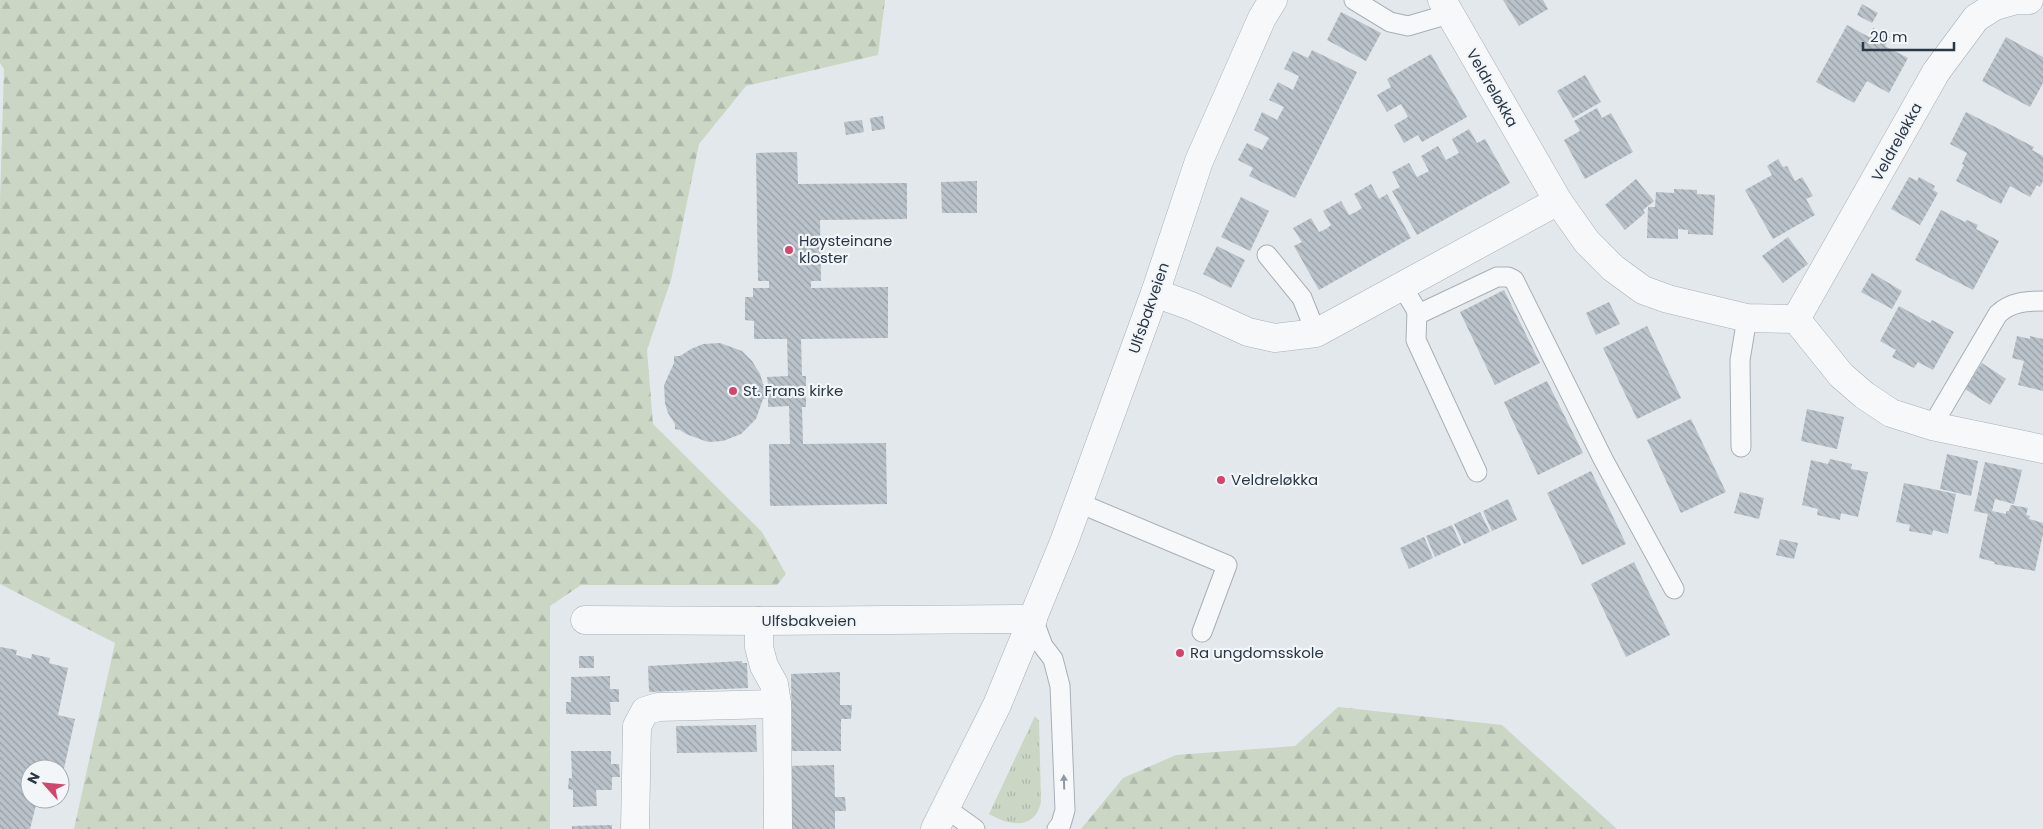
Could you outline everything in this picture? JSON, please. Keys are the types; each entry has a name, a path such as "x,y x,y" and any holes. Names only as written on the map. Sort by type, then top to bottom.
{"street":[{"name":"Ulfsbakveien","path":"941,819 997,706 1033,619 1078,503 1154,293 1199,161 1262,18 1273,0"},
{"name":"Veldreløkka","path":"1446,7 1558,201 1587,242 1613,268 1643,290 1668,299 1746,318 1796,319 1936,72 1977,9 2016,0 2029,0"},
{"path":"1154,293 1191,306 1248,332 1276,338 1316,334 1558,201"},
{"path":"1796,319 1841,375 1864,395 1891,413 1932,426 2043,450"},
{"name":"Ulfsbakveien","path":"585,620 1033,619"},
{"path":"759,621 759,647 764,666 774,684 777,704 778,829"},
{"path":"635,829 637,726 645,711 658,707 777,704"}],"lane":[{"path":"1354,0 1390,22 1408,26 1446,7"},
{"path":"1267,255 1302,298 1316,334"},
{"path":"1417,311 1431,310 1497,277 1508,277 1514,280 1602,459 1674,589"},
{"path":"1402,286 1417,311 1416,340 1477,472"},
{"path":"1932,426 1998,314 2012,305 2028,301 2043,302"},
{"path":"1741,447 1740,360 1746,318"},
{"path":"1078,503 1227,565 1202,632"},
{"path":"1033,619 1043,646 1053,659 1060,686 1065,810 1061,824 1057,829"},
{"path":"941,819 975,829"}],"green space":[{"path":"0,0 885,0 878,55 746,86 699,144 671,280 647,350 653,424 762,532 786,574 777,585 581,585 550,606 550,829 74,829 115,643 0,584 0,201 4,69 0,63"},
{"path":"1338,707 1502,725 1617,829 1081,829 1123,778 1176,755 1295,746"},
{"path":"1035,716 1039,721 1041,802 1034,817 1028,821 1014,823 989,814"}],"building":[{"path":"1503,0 1543,0 1548,9 1519,26"},
{"path":"1862,4 1878,13 1872,23 1857,15"},
{"path":"1341,12 1381,33 1366,61 1327,40"},
{"path":"1847,25 1869,37 1873,28 1890,37 1885,46 1908,58 1889,93 1867,81 1854,103 1816,82"},
{"path":"2006,37 2043,57 2043,83 2030,107 1982,81"},
{"path":"1312,50 1357,72 1295,198 1249,176 1253,168 1238,160 1247,143 1262,150 1269,138 1254,130 1262,112 1277,120 1284,107 1269,100 1278,82 1293,90 1299,76 1284,69 1293,51 1308,58"},
{"path":"1431,54 1467,117 1422,142 1418,135 1404,143 1394,125 1408,117 1405,111 1401,104 1387,112 1377,95 1391,87 1387,79"},
{"path":"1585,75 1601,102 1573,118 1557,91"},
{"path":"1597,108 1602,118 1611,113 1633,152 1585,179 1564,140 1580,131 1574,121"},
{"path":"1966,112 2034,147 2032,150 2043,156 2043,181 2040,187 2037,185 2030,197 2010,186 2001,204 1956,181 1964,165 1962,164 1967,153 1950,144"},
{"path":"883,116 885,129 872,131 870,118"},
{"path":"862,120 864,132 846,135 844,122"},
{"path":"1469,129 1477,143 1485,139 1510,183 1417,235 1392,191 1400,187 1392,172 1409,163 1417,177 1429,171 1421,156 1438,146 1446,160 1459,153 1452,139"},
{"path":"797,152 798,184 907,183 907,219 820,220 821,281 811,281 811,288 888,287 888,338 801,339 802,376 806,376 806,386 802,386 803,397 806,396 806,407 802,407 803,444 886,443 887,504 770,506 769,444 790,444 789,406 768,407 768,398 763,399 756,419 741,434 723,441 708,442 675,429 675,424 668,413 665,403 664,385 674,363 674,356 680,356 703,344 720,343 742,351 752,361 760,374 763,384 768,384 767,377 788,376 787,339 754,339 754,321 745,320 745,297 753,297 753,288 769,288 769,281 758,281 756,153"},
{"path":"1778,159 1783,167 1787,166 1795,181 1802,177 1813,196 1806,199 1815,215 1773,239 1745,190 1772,175 1767,166"},
{"path":"1909,177 1917,181 1919,177 1935,186 1933,190 1938,193 1920,225 1891,209"},
{"path":"1636,179 1654,201 1643,210 1645,213 1625,230 1605,205"},
{"path":"977,181 977,213 942,213 941,182"},
{"path":"1371,184 1379,199 1387,194 1411,238 1319,290 1294,246 1302,242 1293,228 1311,218 1319,232 1326,229 1331,225 1323,211 1341,201 1349,215 1356,212 1362,208 1354,194"},
{"path":"1674,189 1697,190 1697,194 1715,195 1713,235 1688,234 1688,230 1678,229 1678,239 1647,238 1648,207 1655,207 1656,192 1674,193"},
{"path":"1241,197 1269,211 1250,251 1221,237"},
{"path":"1941,210 1965,222 1967,220 1978,225 1976,229 1999,241 1973,290 1915,260"},
{"path":"1788,237 1808,264 1783,283 1762,256"},
{"path":"1217,246 1245,260 1231,288 1203,274"},
{"path":"1872,273 1902,291 1892,309 1861,292"},
{"path":"1504,290 1540,363 1495,385 1460,312"},
{"path":"1609,302 1620,324 1596,335 1586,313"},
{"path":"1899,306 1930,323 1932,320 1954,332 1933,370 1918,362 1914,368 1892,357 1896,350 1880,341"},
{"path":"1647,326 1681,398 1637,419 1603,348"},
{"path":"2017,336 2043,339 2043,391 2018,385 2024,361 2012,358"},
{"path":"1982,363 2006,379 1990,405 1965,389"},
{"path":"1547,381 1583,453 1538,475 1504,402"},
{"path":"1807,409 1844,417 1837,449 1801,441"},
{"path":"1691,419 1726,492 1681,513 1647,440"},
{"path":"1947,454 1978,461 1971,496 1940,489"},
{"path":"1830,459 1852,464 1851,469 1868,472 1858,517 1841,513 1840,520 1817,515 1818,509 1802,505 1811,460 1828,464"},
{"path":"1985,462 2022,470 2014,504 1995,499 1992,511 2006,514 2011,505 2028,508 2026,515 2030,516 2029,519 2043,523 2043,534 2035,571 1994,564 1995,562 1979,558 1988,514 1974,511"},
{"path":"1591,471 1626,544 1582,565 1547,493"},
{"path":"1904,483 1956,494 1948,534 1933,530 1932,535 1909,531 1910,525 1896,522"},
{"path":"1740,492 1764,498 1759,519 1734,513"},
{"path":"1508,499 1517,520 1492,531 1483,511"},
{"path":"1480,512 1490,532 1464,544 1454,524"},
{"path":"1452,525 1461,545 1435,557 1426,536"},
{"path":"1424,537 1433,558 1409,569 1400,548"},
{"path":"1780,539 1798,543 1794,559 1776,555"},
{"path":"1634,562 1670,635 1626,657 1591,584"},
{"path":"0,647 17,650 16,655 31,659 32,654 50,658 49,663 68,668 58,715 75,719 66,759 20,759 20,809 35,809 30,829 0,829"},
{"path":"579,656 594,656 594,668 579,668"},
{"path":"742,661 742,663 747,663 748,688 649,692 648,666"},
{"path":"840,672 840,705 852,705 851,719 841,719 841,751 792,751 791,674"},
{"path":"610,676 610,689 619,689 619,702 610,702 611,715 566,714 566,702 571,702 571,677"},
{"path":"756,725 757,752 677,753 676,726"},
{"path":"571,751 611,751 611,764 619,764 620,777 612,777 612,790 596,790 597,806 573,807 573,790 568,789 569,778 572,778"},
{"path":"834,765 835,797 845,797 846,811 835,811 835,829 786,829 786,766"},
{"path":"612,825 612,829 572,829 572,826"}],"place":[{"name":"Høysteinane kloster","path":"789,250"},
{"name":"St. Frans kirke","path":"733,391"},
{"name":"Veldreløkka","path":"1221,480"},
{"name":"Ra ungdomsskole","path":"1180,653"}]}
